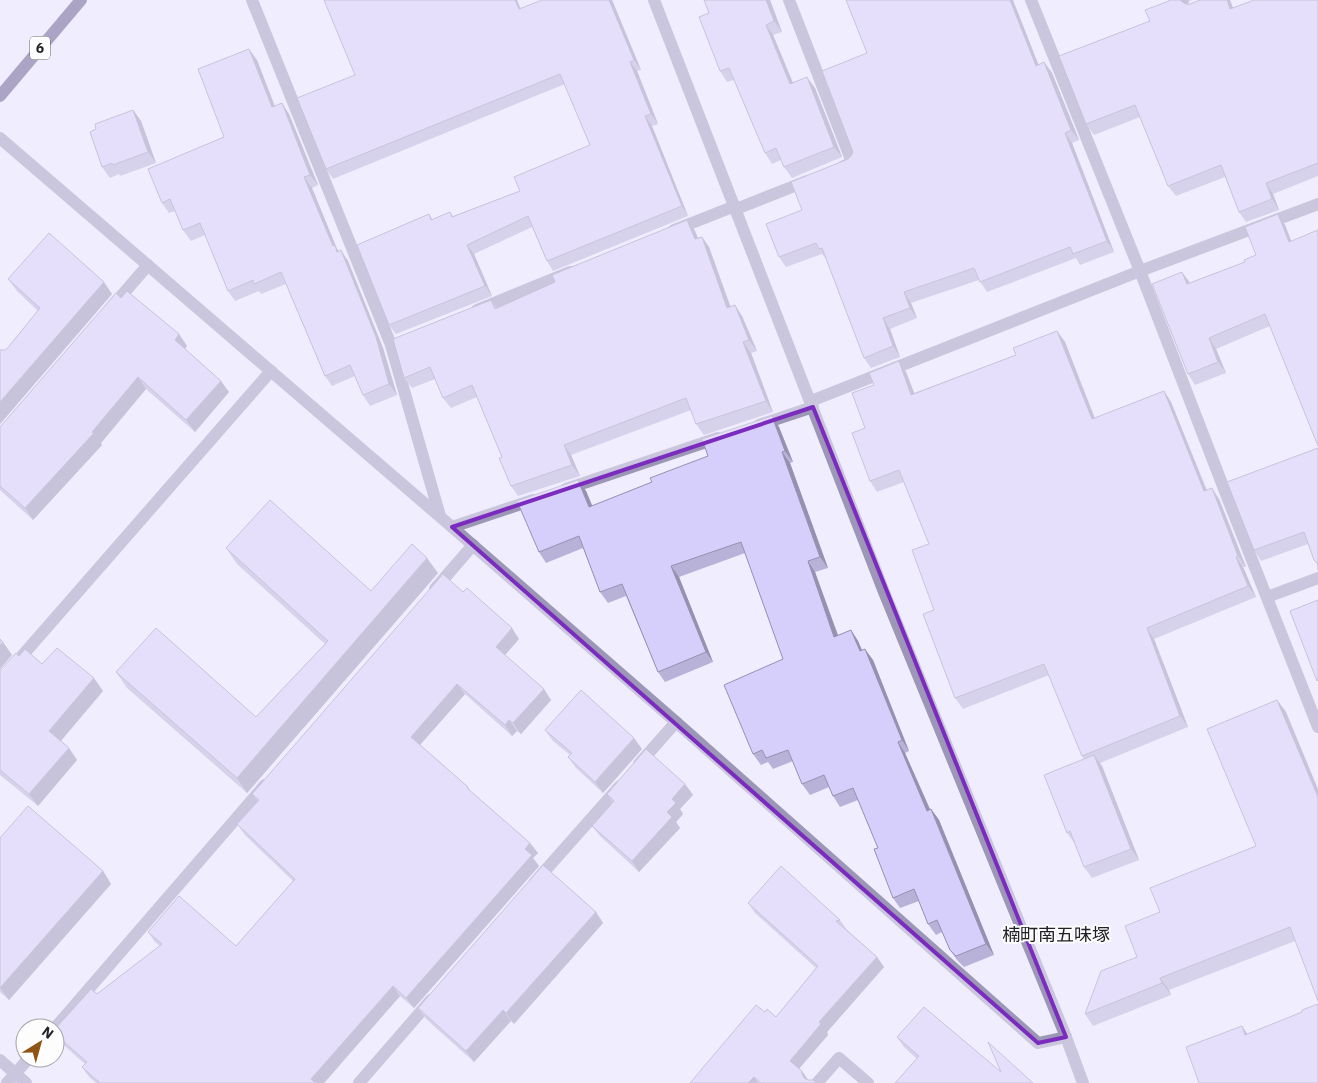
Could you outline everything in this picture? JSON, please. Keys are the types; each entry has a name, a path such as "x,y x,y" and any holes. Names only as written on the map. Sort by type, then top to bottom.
{"main road":[{"name":"6","path":"0,96 81,0"}],"street":[{"path":"252,0 395,344 440,517"},
{"path":"654,0 884,592 1084,1083"},
{"path":"789,0 852,162 834,170"},
{"path":"1031,0 1140,271 1318,726"},
{"path":"0,138 473,545 1038,1042 1066,1037"},
{"path":"662,235 816,177"},
{"path":"748,428 812,404 1140,271 1318,204"},
{"path":"103,317 148,265"},
{"path":"463,316 581,268"},
{"path":"0,681 271,371"},
{"path":"452,527 730,434"},
{"path":"427,599 473,545"},
{"path":"1267,597 1318,578"},
{"path":"527,892 676,722"},
{"path":"64,1018 270,780"},
{"path":"358,1083 436,995"},
{"path":"817,1083 839,1058 868,1083"},
{"path":"0,1060 11,1078 26,1083"},
{"path":"11,1078 20,1068"}],"highlighted area":[{"path":"813,407 1066,1037 1038,1043 452,527"}],"building":[{"path":"324,0 515,0 519,9 542,0 609,0 634,60 630,62 651,114 645,116 682,206 547,261 528,216 467,245 485,286 389,325 357,245 429,214 431,220 450,212 452,217 520,191 514,177 590,145 560,74 326,169 297,98 355,75"},
{"path":"704,0 766,0 774,21 766,25 790,84 807,77 834,147 784,167 776,148 765,153 729,68 720,71 699,17 709,13"},
{"path":"846,0 1010,0 1036,66 1044,62 1071,130 1065,133 1107,241 1073,254 1070,247 980,282 974,268 904,292 910,308 883,318 893,346 864,358 822,248 819,249 816,243 779,257 766,224 802,210 791,182 848,159 853,152 822,71 867,53"},
{"path":"1169,0 1181,0 1186,4 1190,4 1200,0 1227,0 1230,9 1254,0 1318,0 1318,163 1266,183 1272,199 1239,212 1221,165 1168,186 1135,105 1086,124 1059,56 1150,21 1145,10"},
{"path":"249,49 272,107 282,103 310,175 304,177 333,246 335,245 337,252 341,250 376,337 389,384 363,395 350,365 325,376 281,272 254,284 253,280 228,291 200,223 183,230 170,199 162,203 148,169 224,137 198,69"},
{"path":"133,110 148,152 113,165 112,163 102,167 90,132 96,129 95,124"},
{"path":"1278,214 1289,242 1318,230 1318,446 1265,314 1209,338 1218,362 1188,374 1152,284 1182,272 1187,284 1245,262 1244,260 1256,255 1245,227"},
{"path":"687,220 695,239 702,237 727,308 735,305 749,340 743,342 766,401 696,424 686,398 564,445 572,465 511,486 499,458 502,457 472,385 443,398 430,367 404,378 393,339 491,300 495,309 555,282 552,275"},
{"path":"49,233 104,282 0,402 0,350 6,350 40,308 8,279"},
{"path":"127,291 179,334 175,340 221,381 186,420 138,377 92,432 94,433 25,508 0,486 0,427 116,293 121,298"},
{"path":"1057,331 1092,419 1164,391 1204,491 1212,488 1248,586 1147,628 1180,716 1082,756 1044,664 955,698 923,614 934,610 912,550 929,544 899,470 870,481 852,433 865,428 852,393 874,385 869,373 899,361 911,395 1016,355 1013,348"},
{"path":"772,416 785,451 782,452 820,557 808,561 834,637 851,630 860,651 865,649 902,740 898,742 927,811 931,809 986,944 956,956 950,950 937,920 928,924 914,889 893,898 874,849 878,848 853,788 833,796 824,775 802,784 788,750 766,758 762,750 753,754 724,685 783,659 741,542 671,566 706,652 658,672 622,584 600,592 579,536 539,552 517,501 578,480 589,507 652,482 650,478 708,456 702,439"},
{"path":"1318,448 1318,564 1314,560 1304,532 1254,550 1227,482"},
{"path":"270,500 371,591 412,544 427,558 237,778 116,672 156,628 256,717 328,641 226,548"},
{"path":"443,574 463,592 467,588 512,628 496,647 544,689 513,723 509,720 505,725 457,684 411,737 530,843 525,849 532,855 406,998 393,986 311,1079 316,1083 100,1083 82,1067 87,1062 65,1043 65,1018 91,989 97,994 162,944 148,932 179,896 236,946 295,879 237,824 259,800 252,794"},
{"path":"1318,600 1318,680 1317,681 1290,611"},
{"path":"57,648 94,678 49,731 69,748 29,794 0,770 0,670 16,653 19,656 25,649 42,664"},
{"path":"581,690 634,738 595,782 568,757 572,753 545,730"},
{"path":"1277,700 1318,797 1318,1001 1290,927 1160,978 1162,983 1085,1014 1101,971 1137,957 1125,926 1160,912 1150,888 1256,846 1207,729"},
{"path":"646,749 685,784 672,799 676,803 667,812 672,817 632,861 592,826 614,801 607,794"},
{"path":"1094,755 1131,849 1084,867 1070,831 1067,833 1044,775"},
{"path":"28,806 103,871 0,988 0,838"},
{"path":"543,865 596,912 506,1013 503,1010 466,1051 418,1008"},
{"path":"781,866 840,920 836,921 877,957 819,1022 821,1024 790,1061 802,1071 804,1078 813,1080 816,1083 761,1083 754,1077 748,1083 690,1083 756,1005 765,1012 767,1009 776,1017 818,966 748,903"},
{"path":"1318,1004 1318,1083 1199,1083 1186,1047 1242,1026 1245,1035"},
{"path":"924,1007 1001,1072 988,1042 1033,1083 895,1083 919,1056 897,1037"}],"district":[{"name":"楠町南五味塚","path":"1056,935"}]}
